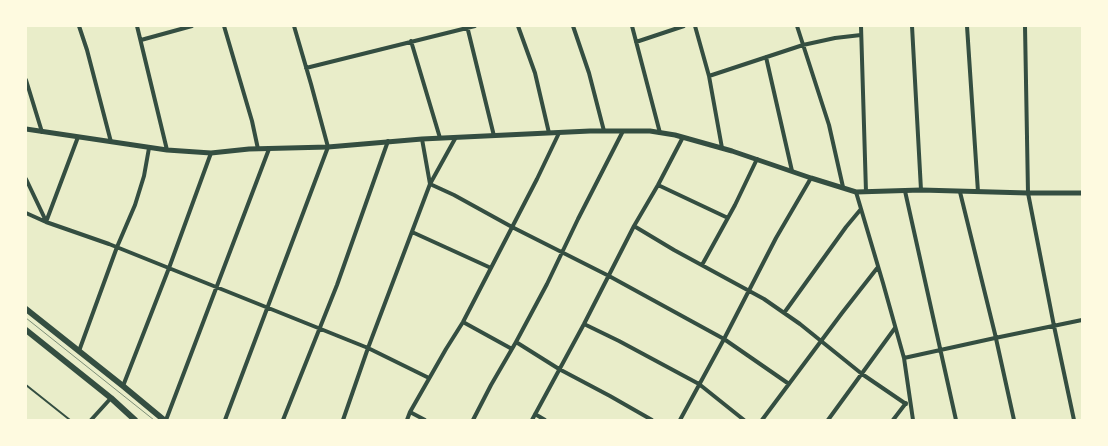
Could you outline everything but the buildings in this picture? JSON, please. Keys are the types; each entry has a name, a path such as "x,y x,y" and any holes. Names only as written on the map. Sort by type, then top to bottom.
{"main road":[{"path":"26,309 165,420"},
{"path":"26,330 111,398 135,420"}],"street":[{"path":"79,26 87,50 111,142"},
{"path":"137,26 167,150"},
{"path":"141,40 192,26"},
{"path":"224,26 252,121 258,149"},
{"path":"225,420 328,147 294,26"},
{"path":"306,68 474,26"},
{"path":"518,26 535,73 549,133"},
{"path":"573,26 589,73 604,131"},
{"path":"632,26 660,133"},
{"path":"636,42 684,26"},
{"path":"695,26 709,76 722,148"},
{"path":"797,26 829,125 843,187"},
{"path":"861,26 866,192"},
{"path":"912,26 921,190"},
{"path":"967,26 978,192"},
{"path":"1025,26 1028,193 1074,420"},
{"path":"468,27 494,136"},
{"path":"709,76 803,45 861,34"},
{"path":"412,41 440,138"},
{"path":"766,57 792,171"},
{"path":"26,80 42,132"},
{"path":"26,129 149,148 211,152 328,147 388,141 456,137 604,131 650,131 683,137 722,148 856,192 921,190 960,192 1082,193"},
{"path":"473,420 547,284 623,131"},
{"path":"407,420 429,378 463,322 559,133"},
{"path":"46,222 78,137"},
{"path":"342,420 430,184 456,137"},
{"path":"532,420 584,324 634,226 658,185 683,137"},
{"path":"422,139 430,184"},
{"path":"283,420 320,328 388,141"},
{"path":"79,351 117,247 137,198 144,176 149,148"},
{"path":"165,420 217,288 269,149"},
{"path":"123,386 169,268 211,152"},
{"path":"702,265 728,218 757,159"},
{"path":"680,420 776,238 811,178"},
{"path":"26,179 46,222"},
{"path":"430,184 454,195 512,228 609,276 724,339 789,384"},
{"path":"658,185 728,218"},
{"path":"904,191 956,420"},
{"path":"856,192 904,358 913,420"},
{"path":"960,192 996,338 1014,420"},
{"path":"784,313 861,208"},
{"path":"26,213 46,222 117,247 320,328 368,348 429,378"},
{"path":"634,226 674,250 764,299 800,324 862,374 906,404"},
{"path":"412,232 491,268"},
{"path":"762,420 878,267"},
{"path":"904,358 1082,320"},
{"path":"463,322 512,349"},
{"path":"584,324 699,384 744,420"},
{"path":"828,420 895,328"},
{"path":"516,342 559,369 652,420"},
{"path":"91,420 111,398"},
{"path":"893,420 910,398"},
{"path":"410,412 425,420"},
{"path":"535,414 545,420"}],"lane":[{"path":"26,385 70,420"}],"tram line":[{"path":"26,318 154,420"}]}
